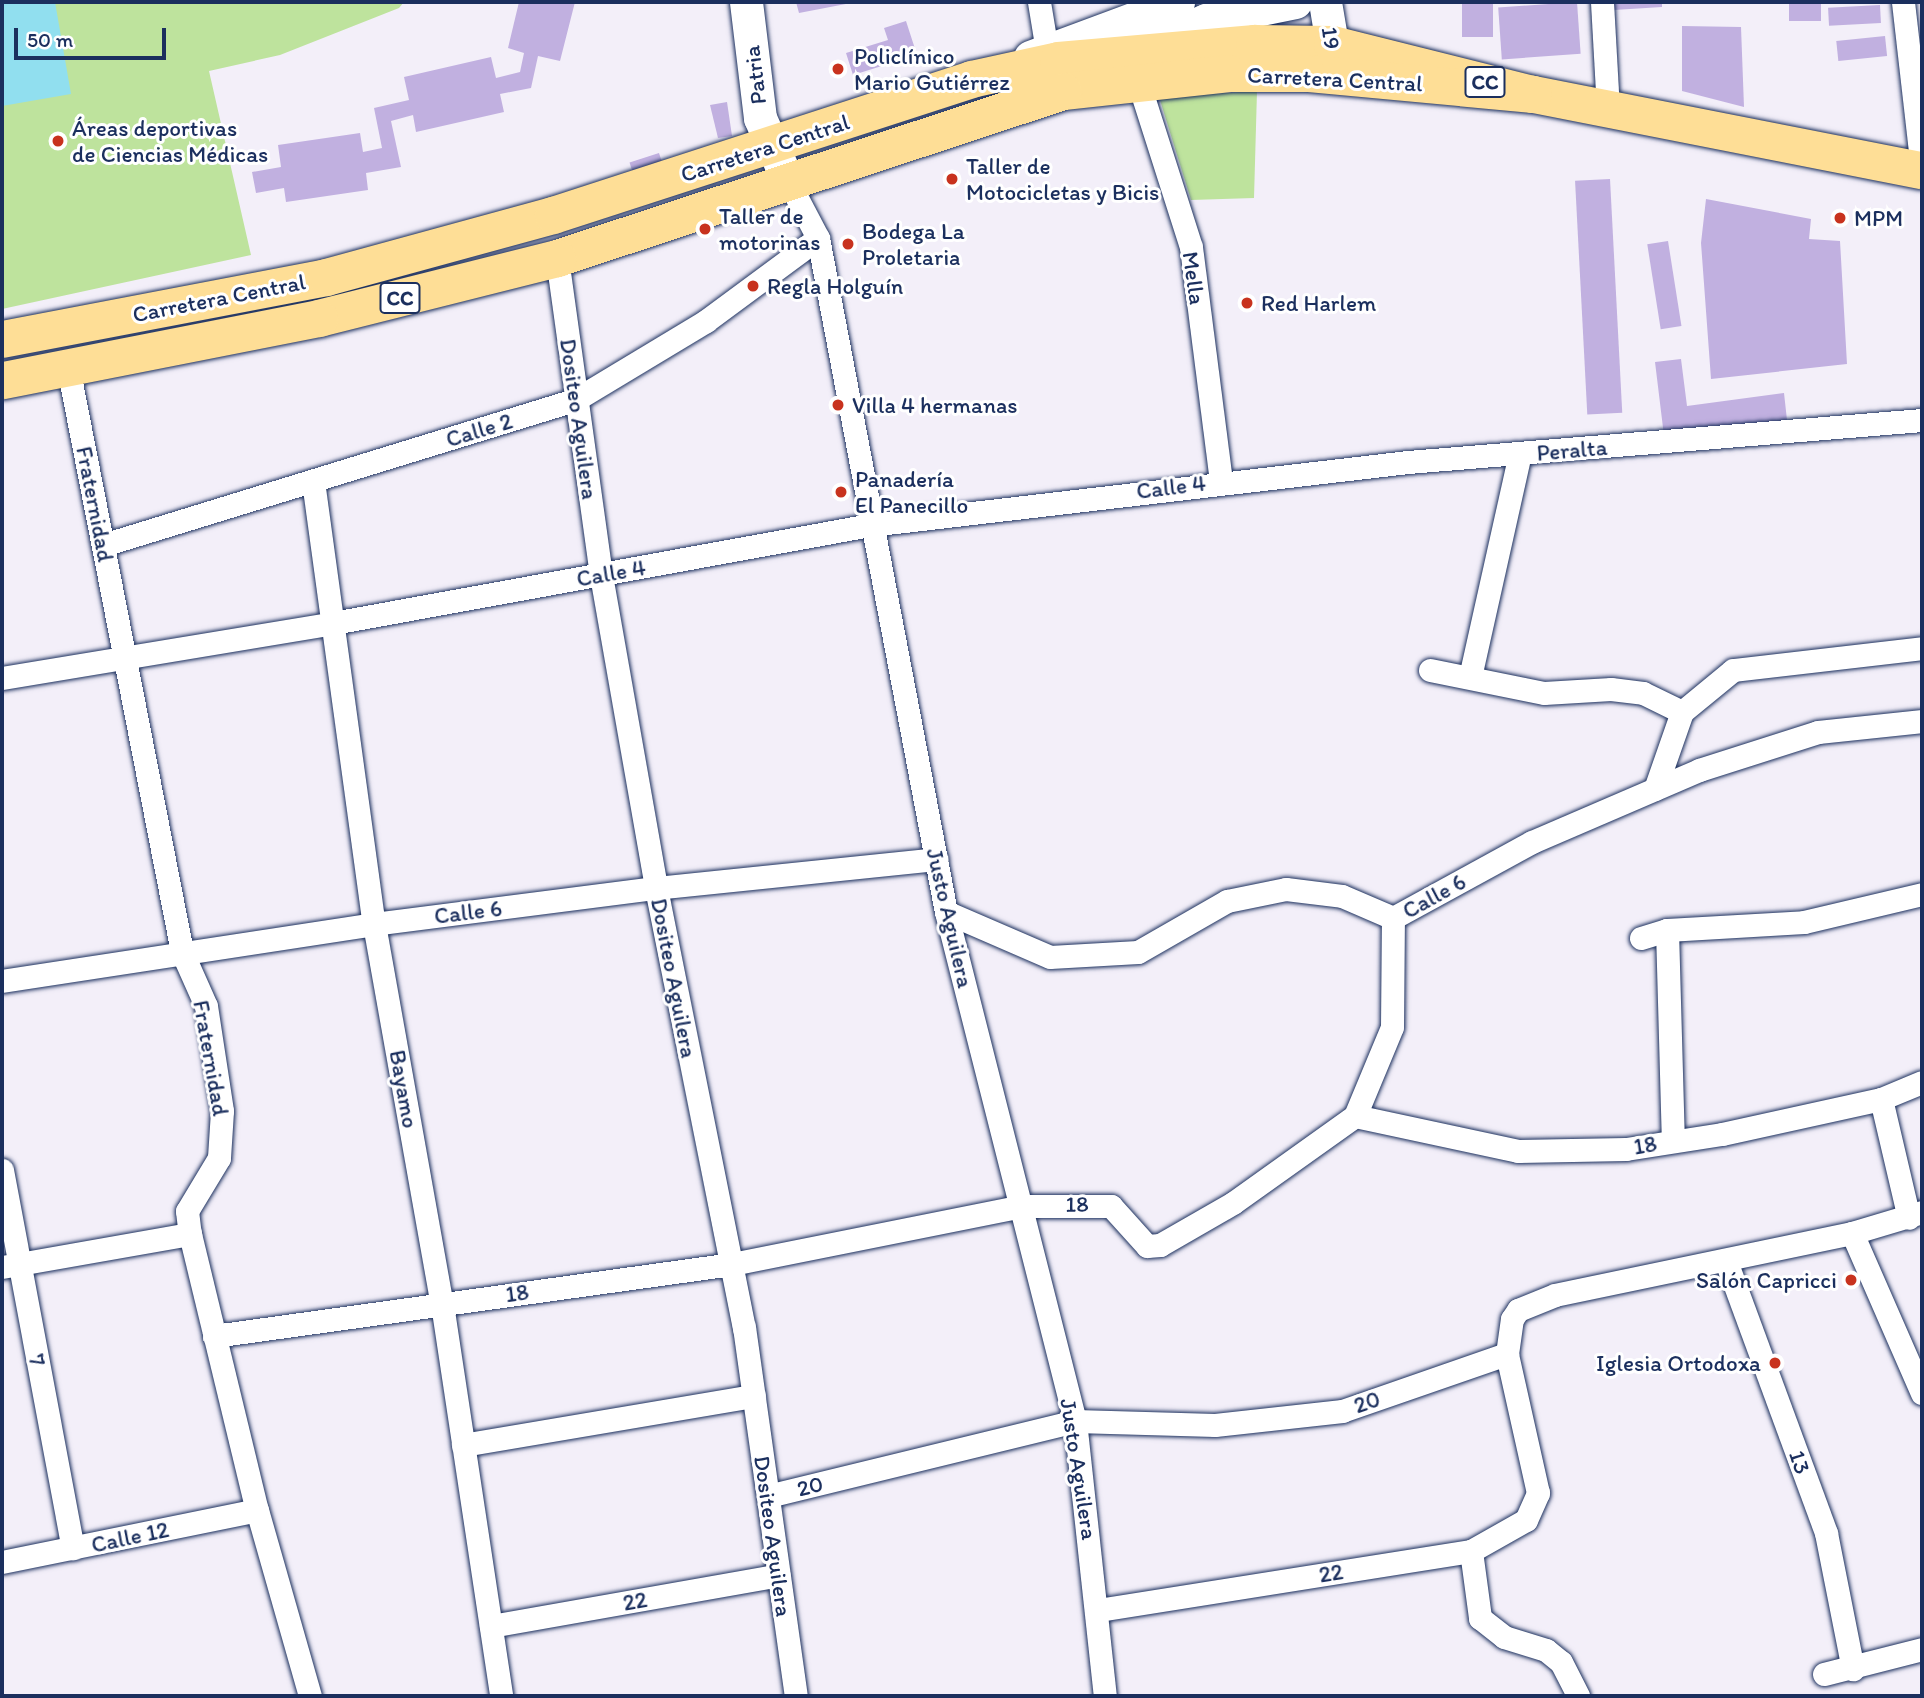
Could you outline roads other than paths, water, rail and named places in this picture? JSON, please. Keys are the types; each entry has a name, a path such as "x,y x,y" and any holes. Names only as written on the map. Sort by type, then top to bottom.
{"main road":[{"name":"Patria","path":"746,2 760,118 772,146"},
{"path":"971,79 1178,2"},
{"path":"1134,66 1206,20 1295,2"},
{"name":"19","path":"1325,2 1334,60"},
{"name":"Carretera Central","path":"2,339 327,277 554,215 971,79 1134,66 1229,74 1334,60 1608,108 1922,170"},
{"name":"Carretera Central","path":"2,380 319,318 557,258 1134,66"},
{"name":"Justo Aguilera","path":"772,146 788,179"}],"street":[{"path":"1040,2 1047,51"},
{"path":"1602,2 1608,108"},
{"path":"1903,2 1922,170"},
{"name":"Mella","path":"1134,66 1191,247 1221,481"},
{"name":"Justo Aguilera","path":"788,179 818,238 870,525 946,912 1074,1421 1098,1610 1105,1696"},
{"name":"Calle 2","path":"103,545 575,400 706,321 818,238"},
{"name":"Dositeo Aguilera","path":"557,258 601,575 656,888 732,1264 754,1396 796,1696"},
{"name":"Fraternidad","path":"68,367 122,657 183,952 206,1006 223,1135 219,1158 190,1200 190,1234 257,1510 310,1696"},
{"name":"Peralta","path":"1221,481 1922,420"},
{"path":"1469,677 1520,454"},
{"name":"Bayamo","path":"313,481 374,924 442,1304 500,1696"},
{"name":"Calle 4","path":"2,678 333,624 870,525 1221,481"},
{"path":"1655,789 1682,712 1733,670 1922,648"},
{"path":"1430,670 1469,677 1500,687 1544,693 1611,689 1643,693 1682,712"},
{"name":"Calle 6","path":"946,912 1050,957 1138,952 1227,901 1286,889 1342,896 1393,918 1532,842 1699,770 1818,732 1922,721"},
{"name":"Calle 6","path":"2,981 374,924 656,888 937,859"},
{"path":"1641,938 1668,930 1804,922 1922,894"},
{"path":"1355,1116 1392,1027 1393,918"},
{"path":"1668,930 1672,1140"},
{"name":"18","path":"214,1336 732,1264 1022,1206 1111,1206 1147,1246 1160,1245 1233,1203 1355,1116 1518,1151 1626,1149 1881,1098 1922,1082"},
{"path":"1507,1354 1512,1319 1518,1310 1555,1296 1852,1233 1915,1215 1881,1098"},
{"name":"7","path":"2,1170 10,1266 73,1548"},
{"path":"1852,1233 1922,1393"},
{"path":"10,1266 190,1234"},
{"name":"13","path":"1726,1261 1826,1533 1853,1669"},
{"name":"20","path":"768,1496 1074,1421 1215,1426 1342,1411 1507,1354"},
{"name":"22","path":"1098,1610 1471,1551 1526,1520 1538,1493 1507,1354"},
{"path":"463,1445 754,1396"},
{"name":"Calle 12","path":"2,1562 257,1510"},
{"path":"1471,1551 1480,1618 1504,1637 1546,1650 1561,1662 1578,1696"},
{"name":"22","path":"491,1626 779,1575"},
{"path":"1824,1674 1922,1650"}],"water":[{"path":"2,2 55,2 71,94 2,106"}],"place":[{"name":"Policlínico Mario Gutiérrez","path":"838,69"},
{"name":"Áreas deportivas de Ciencias Médicas","path":"58,141"},
{"name":"Taller de Motocicletas y Bicis","path":"952,179"},
{"name":"MPM","path":"1840,218"},
{"name":"Taller de motorinas","path":"705,229"},
{"name":"Bodega La Proletaria","path":"848,244"},
{"name":"Regla Holguín","path":"753,286"},
{"name":"Red Harlem","path":"1247,303"},
{"name":"Villa 4 hermanas","path":"838,405"},
{"name":"Panadería El Panecillo","path":"841,492"},
{"name":"Salón Capricci","path":"1851,1280"},
{"name":"Iglesia Ortodoxa","path":"1775,1363"}]}
